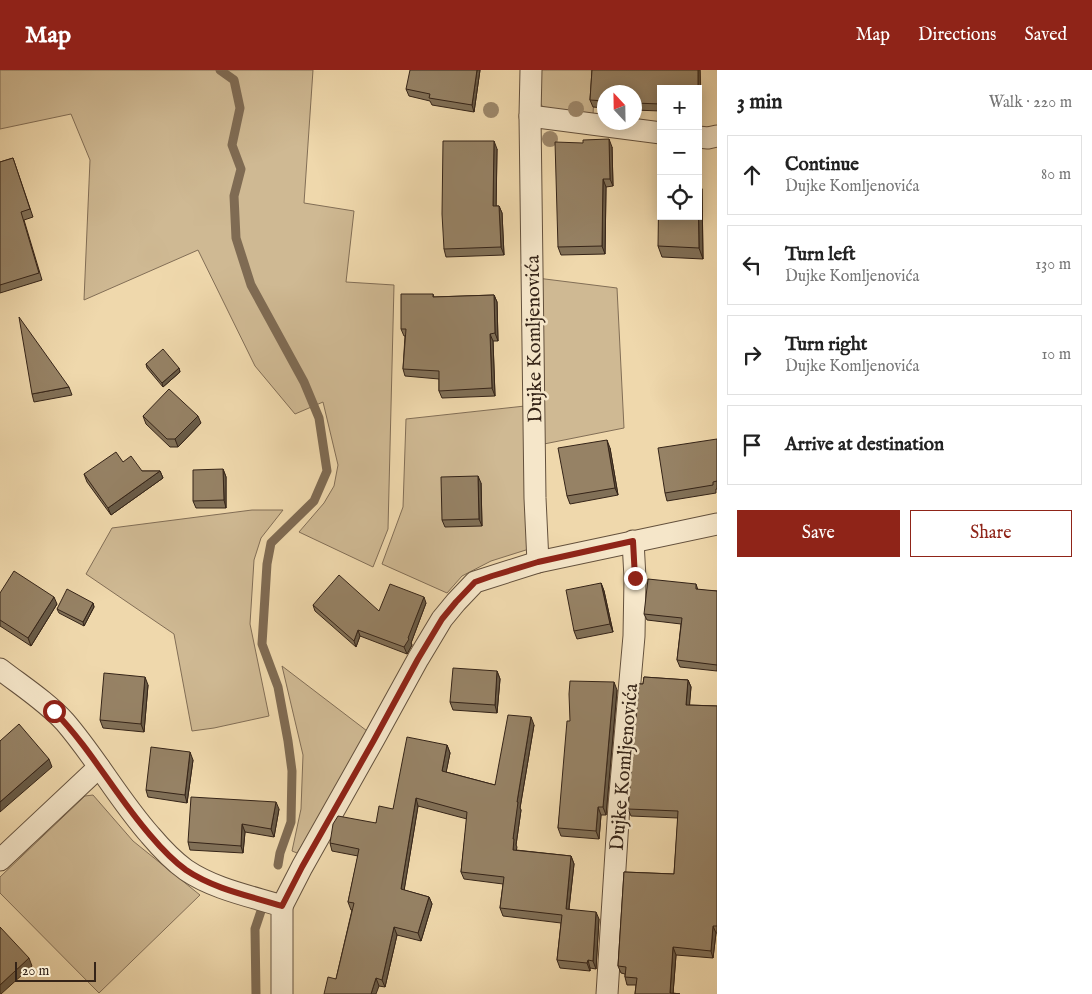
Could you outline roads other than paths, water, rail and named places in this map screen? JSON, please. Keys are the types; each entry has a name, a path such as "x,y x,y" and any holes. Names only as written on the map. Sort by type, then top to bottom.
{"street":[{"name":"Dujke Komljenovića","path":"531,70 535,498 538,562"},
{"path":"530,116 657,132"},
{"path":"702,137 717,136"},
{"path":"282,994 282,906 418,659 442,619 456,602 475,582 538,562 717,524"},
{"name":"Dujke Komljenovića","path":"607,994 619,805 634,636 635,578 633,541"},
{"path":"0,669 54,711 65,723 134,816 170,857 187,870 212,884 282,906"},
{"path":"0,860 99,767"}],"waterway":[{"path":"220,70 234,80 240,108 232,145 241,169 234,196 236,238 251,285 304,382 319,418 327,471 314,501 271,543 267,564 262,644 278,687 292,771 291,822 280,853 278,865"},
{"path":"256,994 255,929 261,911"}]}
